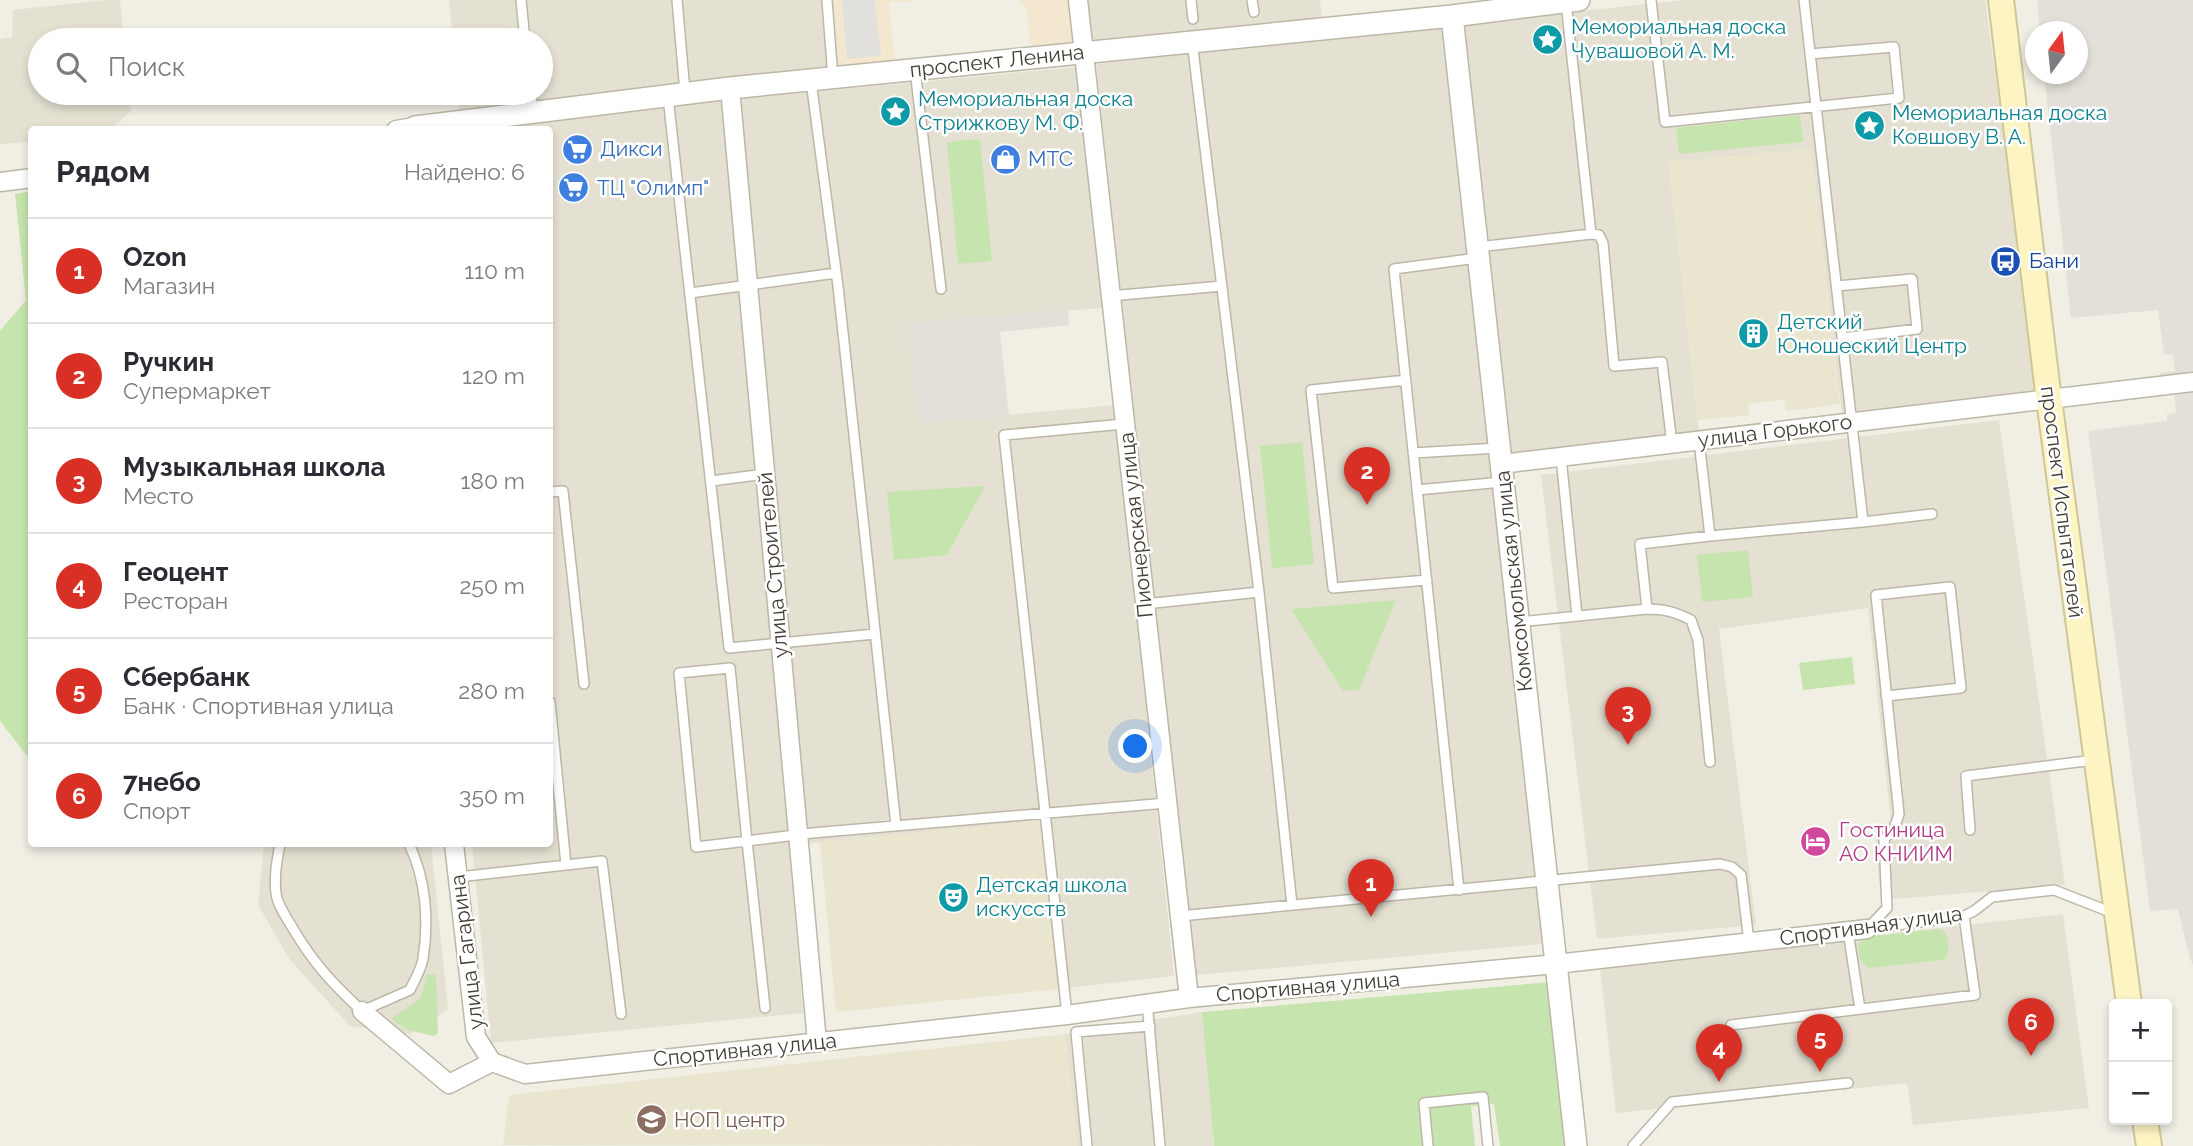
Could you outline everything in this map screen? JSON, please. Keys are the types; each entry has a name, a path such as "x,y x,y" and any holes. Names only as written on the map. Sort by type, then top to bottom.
{"main road":[{"name":"проспект Испытателей","path":"2001,0 2049,399 2128,999"},
{"path":"2146,1125 2149,1146"}],"street":[{"name":"Пионерская улица","path":"1078,0 1189,998"},
{"name":"проспект Ленина","path":"426,126 524,110 1452,16 1572,1"},
{"name":"Комсомольская улица","path":"1452,16 1576,1146"},
{"name":"улица Строителей","path":"730,88 817,1042"},
{"path":"0,182 28,178"},
{"name":"улица Горького","path":"1501,465 2193,382"},
{"name":"улица Гагарина","path":"454,847 476,1037 492,1062"},
{"name":"Спортивная улица","path":"492,1062 525,1074 1067,1015 1147,1002 1556,964 1867,929"},
{"path":"362,1012 449,1084 492,1062"}],"lane":[{"path":"520,0 524,28"},
{"path":"677,0 676,94 690,293 729,648 875,634"},
{"path":"827,0 833,78"},
{"path":"1191,0 1193,19"},
{"path":"1252,0 1254,12"},
{"path":"1651,0 1665,122 1899,98 1894,47 1810,54"},
{"path":"1804,0 1863,522"},
{"path":"1572,1 1591,234"},
{"path":"1192,41 1259,592 1292,905"},
{"path":"915,70 941,289"},
{"path":"811,80 836,273 896,826"},
{"path":"1459,890 1394,270 1478,252 1591,234 1599,235 1603,243 1614,366 1662,362 1672,444"},
{"path":"690,293 836,273"},
{"path":"1837,286 1912,279 1917,329 1843,338"},
{"path":"1110,296 1222,286"},
{"path":"1406,380 1311,390 1333,588 1427,580"},
{"path":"1067,1015 1003,435 1124,424"},
{"path":"1699,440 1710,536"},
{"path":"1413,453 1501,465"},
{"path":"1561,457 1577,616"},
{"path":"1417,490 1501,465"},
{"path":"711,481 765,474"},
{"path":"553,492 563,491 584,684"},
{"path":"1647,609 1640,544 1932,514"},
{"path":"1867,929 1887,908 1884,839 1894,829 1899,814 1886,696 1876,595 1950,587 1961,688 1886,696"},
{"path":"1144,604 1259,592"},
{"path":"1518,622 1647,609 1677,612 1691,620 1698,640 1710,762"},
{"path":"765,1008 747,841 730,668 679,673 696,847 747,841 798,834 1167,803"},
{"path":"553,733 566,865"},
{"path":"1970,830 1966,776 2096,760"},
{"path":"279,847 275,866 276,896 286,917 310,958 328,980 362,1012 410,990 423,962 426,909 421,875 410,847"},
{"path":"458,877 602,861 621,1014"},
{"path":"1180,916 1720,864 1732,867 1741,875 1749,942"},
{"name":"Спортивная улица","path":"1867,929 1964,916 1992,897 2054,890 2116,914"},
{"path":"1731,1025 1975,995 1964,916"},
{"path":"1848,932 1860,1009"},
{"path":"1147,1002 1160,1146"},
{"path":"1087,1146 1076,1032 1150,1026"},
{"path":"1633,1146 1672,1101 1848,1083"},
{"path":"1428,1146 1424,1103 1483,1097 1488,1146"}],"shaded area":[{"path":"120,0 123,28 28,28 28,105 130,105 131,111 114,126 28,126 28,142 0,144 0,39 12,37 13,10"},
{"path":"449,0 831,0 837,69 553,99 553,28 452,28"},
{"path":"831,0 922,0 889,3 895,64 837,69"},
{"path":"842,0 875,0 881,56 847,59"},
{"path":"1018,0 1071,0 1075,46 1030,51 1027,9"},
{"path":"1071,0 1320,0 1322,20 1075,46"},
{"path":"1684,0 1985,0 2039,394 1842,416 1811,150 1669,162 1699,432 1509,456 1462,24"},
{"path":"2037,0 2193,0 2193,965 2178,909 2150,911 2088,431 2167,421 2167,414 2176,413 2174,391 2163,392 2160,373 2175,371 2173,354 2164,355 2158,310 2071,318 2045,84 2088,84 2088,21 2039,21"},
{"path":"1445,25 1543,944 1196,975 1096,64"},
{"path":"1076,67 1102,308 910,323 919,423 1115,405 1174,976 1059,989 1040,821 805,844 737,99"},
{"path":"726,99 803,1013 491,1043 472,847 553,847 553,126 499,126"},
{"path":"459,105 497,105 459,109"},
{"path":"1811,149 1840,404 1786,411 1784,400 1764,402 1748,404 1749,415 1698,420 1668,162"},
{"path":"1068,310 1069,325 1000,332 1009,416 918,423 909,323"},
{"path":"1999,420 2065,885 1881,900 1874,825 1891,822 1868,608 1719,629 1756,925 1597,939 1541,475"},
{"path":"1040,821 1059,989 836,1012 820,842"},
{"path":"264,847 431,847 448,1009 410,1034 350,1026 290,960 258,905"},
{"path":"2063,914 2089,1108 1913,1125 1907,1083 1616,1113 1600,966"},
{"path":"1202,1012 1214,1146 1077,1146 1065,1034"},
{"path":"1065,1034 1077,1146 503,1145 509,1095"}],"green space":[{"path":"1800,115 1803,142 1679,154 1676,128"},
{"path":"980,139 992,261 958,264 947,142"},
{"path":"28,192 28,757 0,721 0,331 26,300 15,194"},
{"path":"1302,442 1314,564 1272,568 1260,446"},
{"path":"985,486 947,555 894,560 887,492"},
{"path":"1748,550 1753,597 1702,602 1697,555"},
{"path":"1396,600 1359,690 1343,691 1291,609"},
{"path":"1852,657 1855,684 1803,690 1799,663"},
{"path":"1938,929 1944,931 1948,941 1948,954 1944,960 1868,968 1860,960 1858,945 1865,937"},
{"path":"427,974 436,975 438,1033 434,1036 408,1030 391,1019 421,998"},
{"path":"1551,982 1568,1146 1500,1146 1494,1104 1471,1106 1475,1146 1214,1146 1202,1012"}],"place":[{"name":"Мемориальная доска Чувашовой А. М.","path":"1548,39"},
{"name":"Мемориальная доска Стрижкову М. Ф.","path":"895,111"},
{"name":"Мемориальная доска Ковшову В. А.","path":"1869,125"},
{"name":"Дикси","path":"577,149"},
{"name":"МТС","path":"1005,159"},
{"name":"ТЦ \"Олимп\"","path":"574,188"},
{"name":"Бани","path":"2006,261"},
{"name":"Детский Юношеский Центр","path":"1754,334"},
{"name":"Ручкин","path":"1367,505"},
{"name":"Музыкальная школа","path":"1628,745"},
{"name":"Гостиница АО КНИИМ","path":"1816,842"},
{"name":"Детская школа искусств","path":"953,897"},
{"name":"Ozon","path":"1371,917"},
{"name":"7небо","path":"2031,1056"},
{"name":"Сбербанк","path":"1820,1072"},
{"name":"Геоцент","path":"1719,1082"},
{"name":"НОП центр","path":"651,1120"}]}
